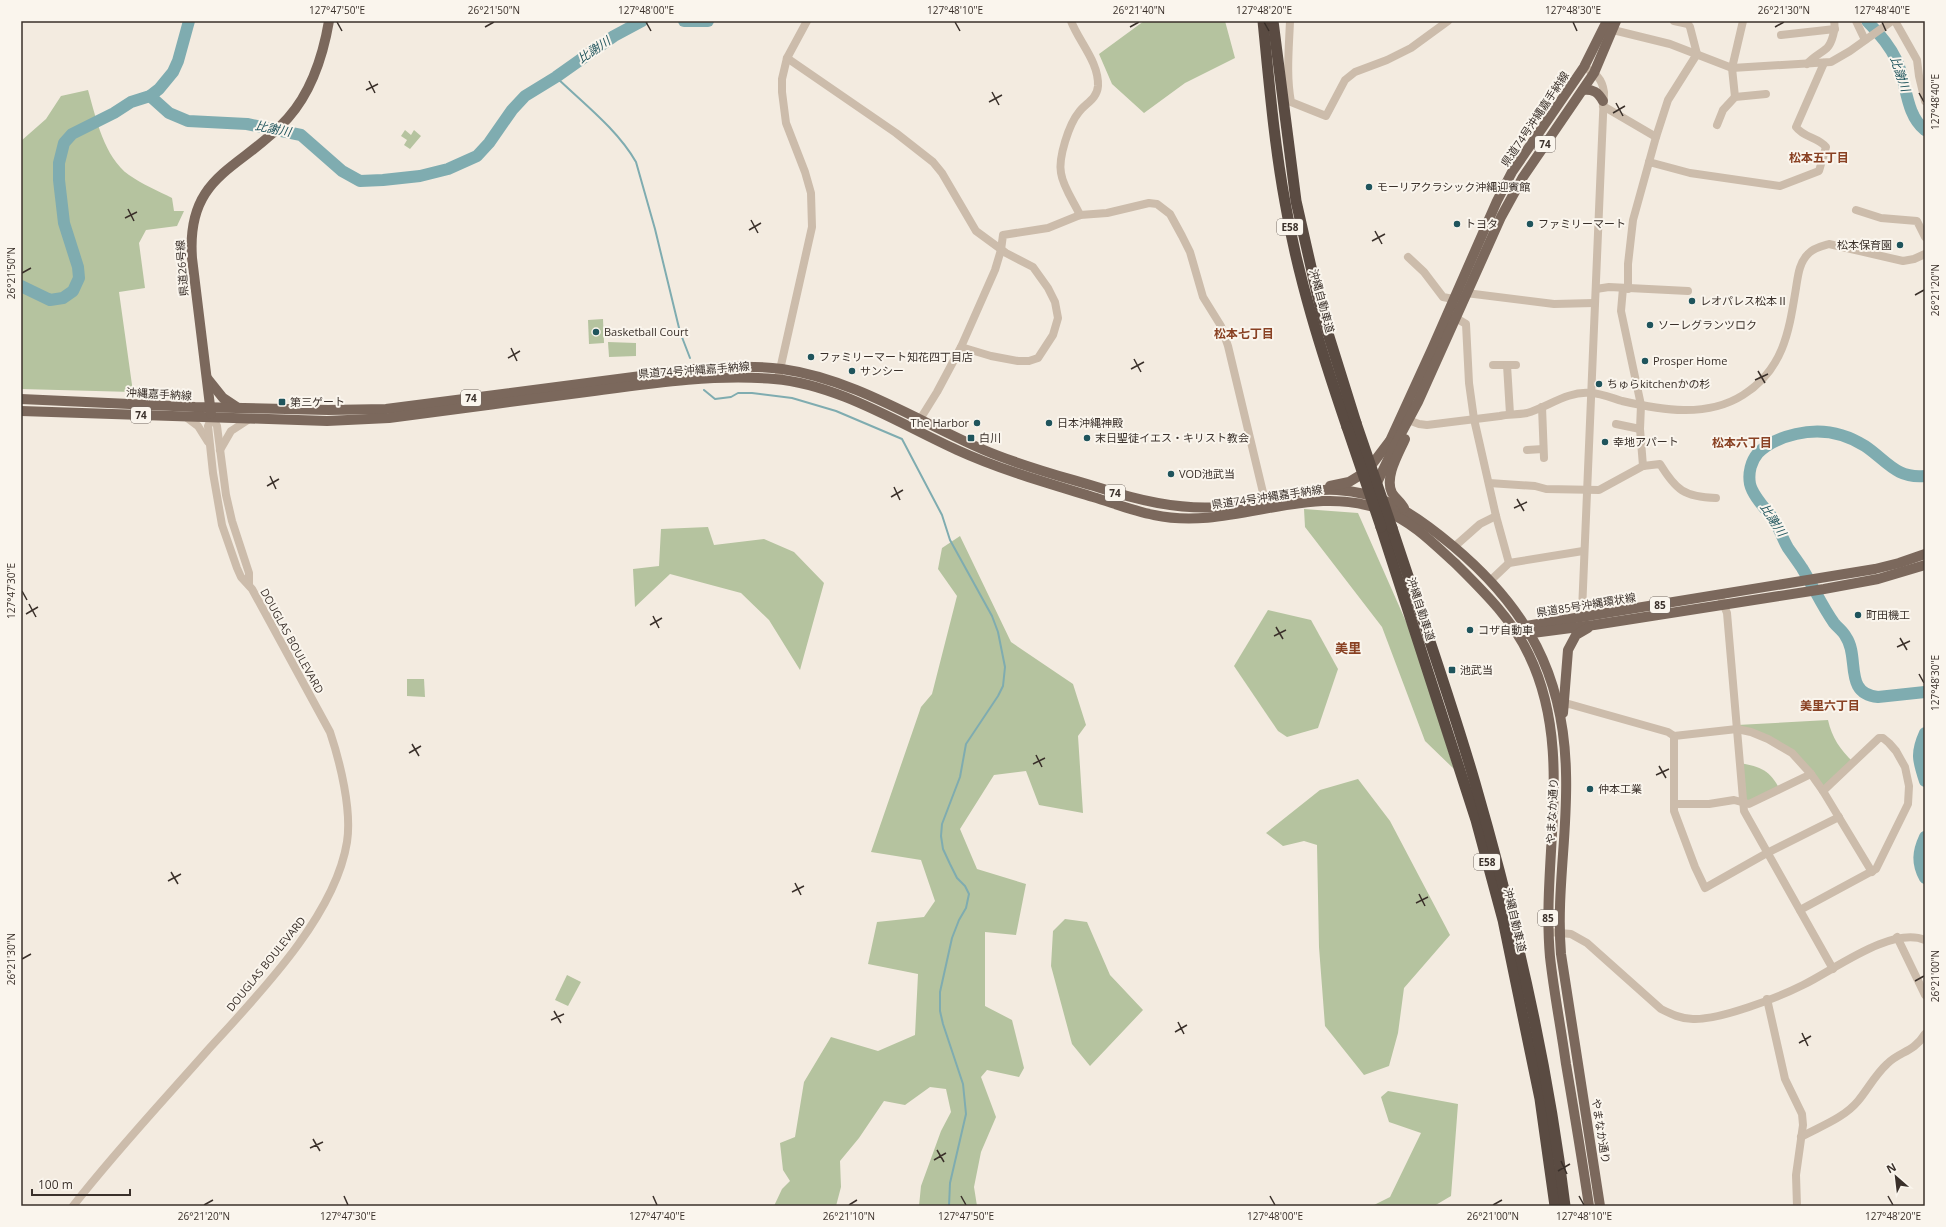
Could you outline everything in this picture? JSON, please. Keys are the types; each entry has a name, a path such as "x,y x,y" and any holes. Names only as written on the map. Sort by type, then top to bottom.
{"highway":[{"name":"沖縄自動車道","path":"1263,21 1275,136 1285,202 1310,314 1352,425 1475,782 1511,918 1550,1097 1565,1206"},
{"name":"沖縄自動車道","path":"1273,21 1296,201 1321,311 1352,425"},
{"name":"沖縄自動車道","path":"1387,528 1476,820 1503,920 1540,1099 1555,1206"}],"main road":[{"name":"県道26号線","path":"211,412 192,258 191,237 194,220 200,202 212,183 230,165 257,146 287,119 302,98 317,70 324,50 329,21"},
{"name":"県道74号沖縄嘉手納線","path":"211,412 252,418 327,421 369,419 636,385 703,379 778,379 804,385 853,401 977,459 1034,479 1152,515 1187,519 1222,517 1319,500 1343,500 1366,505 1389,442 1483,230 1512,172 1584,68 1607,21"},
{"name":"県道74号沖縄嘉手納線","path":"1369,495 1410,421 1466,293 1501,218 1523,177 1594,72 1615,25"},
{"path":"1583,90 1590,89 1599,94 1603,103"},
{"name":"県道74号沖縄嘉手納線","path":"21,411 186,417 238,408 328,410 386,409 694,369 731,366 780,368 828,380 857,391 987,451 1109,491 1154,503 1187,508 1221,507 1320,490 1369,495"},
{"path":"206,378 223,398 238,408"},
{"name":"沖縄嘉手納線","path":"21,399 107,403 211,412"},
{"path":"1405,509 1391,490 1390,477 1410,421"},
{"path":"1320,490 1349,482 1362,475 1375,462 1389,442"},
{"name":"やまなか通り","path":"1369,495 1405,509 1454,547 1490,582 1513,607 1528,630 1550,676 1562,718 1566,774 1554,932 1560,954 1600,1206"},
{"name":"やまなか通り","path":"1366,505 1398,516 1426,536 1478,585 1512,625 1540,680 1552,729 1554,789 1548,890 1554,932 1558,1012 1590,1206"},
{"name":"県道85号沖縄環状線","path":"1528,630 1594,625 1722,600 1794,583 1883,567 1925,554"},
{"name":"県道85号沖縄環状線","path":"1517,634 1528,630 1585,618 1722,600 1799,593 1824,589 1878,579 1925,565"},
{"path":"1562,718 1568,650 1576,635 1594,625"}],"street":[{"path":"778,379 812,227 811,193 805,172 786,123 783,108 782,79 787,58 807,21"},
{"path":"1071,21 1094,66 1097,78 1097,92 1094,97 1078,112 1070,126 1061,163 1062,177 1080,215"},
{"path":"1290,21 1288,47 1289,90 1291,102 1326,116 1348,77 1362,68 1387,60 1411,48 1448,21"},
{"path":"1643,466 1640,429 1641,405 1621,311 1626,288 1633,220 1656,137 1668,100 1697,54 1688,24 1674,21"},
{"path":"1735,97 1732,68 1743,21"},
{"path":"1856,21 1867,39"},
{"path":"1615,25 1732,68 1824,63 1838,59 1892,21"},
{"path":"1895,21 1917,60 1918,76 1925,101"},
{"path":"1781,35 1834,25 1828,47 1812,57 1807,64"},
{"path":"787,58 896,133 933,162 942,173 976,231 1001,250 1033,267 1048,288 1057,310 1058,318 1053,335 1038,358 1029,361 1006,359 961,347"},
{"path":"1649,162 1690,173 1780,186 1820,171 1826,147 1822,142 1800,133 1796,127 1824,63"},
{"path":"1584,68 1594,72 1603,83 1596,289 1594,303 1584,551 1582,611 1585,618"},
{"path":"1717,124 1723,110 1735,97 1766,94"},
{"path":"1603,103 1656,137"},
{"path":"914,429 938,392 961,347 988,286 1001,250 1002,237 1007,233 1048,228 1080,215 1107,212 1149,203 1157,204 1170,214 1190,252 1203,297 1221,326 1228,346 1267,509"},
{"path":"1856,210 1882,218 1917,221 1925,237"},
{"path":"1410,421 1427,425 1526,413 1553,401 1590,393 1641,405 1681,410 1713,407 1735,399 1754,387 1768,374 1783,348 1790,323 1802,263 1808,253 1829,244 1903,261 1914,259 1925,254"},
{"path":"1408,257 1424,272 1443,297 1453,299 1466,293 1554,304 1594,303"},
{"path":"1596,289 1609,287 1688,291"},
{"path":"1456,318 1466,324 1469,383 1474,419 1496,516 1509,563"},
{"path":"1493,365 1511,365 1510,414"},
{"path":"1542,407 1544,458"},
{"name":"DOUGLAS BOULEVARD","path":"73,1206 104,1166 230,1025 296,948 315,921 340,867 347,841 347,816 338,757 330,732 250,586 241,577 222,524 213,473 208,426 211,412"},
{"name":"DOUGLAS BOULEVARD","path":"211,412 217,426 229,510 249,573 250,586"},
{"name":"DOUGLAS BOULEVARD","path":"186,417 198,426 210,444"},
{"path":"220,451 231,431 252,418"},
{"path":"1616,424 1640,429"},
{"path":"1528,450 1543,449"},
{"path":"1489,483 1535,486 1546,489 1599,490 1643,466 1660,464 1671,482 1683,492 1697,498 1716,498"},
{"path":"1454,547 1480,524 1496,516"},
{"path":"1490,582 1509,563 1584,551"},
{"path":"1722,600 1727,613 1744,811 1833,969"},
{"path":"1564,705 1569,704 1668,732 1674,736 1737,729 1751,732 1779,744 1792,753 1811,774 1823,791 1872,872"},
{"path":"1674,736 1675,804 1677,821 1702,884 1705,888 1767,853 1839,817"},
{"path":"1800,910 1876,869 1908,804 1910,796 1907,773 1899,756 1883,738 1879,738 1823,791"},
{"path":"1675,804 1709,804 1734,800 1744,804 1749,804 1758,801 1811,774"},
{"path":"1554,932 1571,934 1587,943 1661,1009 1674,1015 1691,1019 1704,1019 1738,1010 1801,986 1876,945 1897,937 1909,937 1925,940"},
{"path":"1897,937 1925,995"},
{"path":"1767,999 1785,1079 1802,1114 1802,1137 1796,1174 1797,1206"},
{"path":"1802,1137 1847,1112 1859,1100 1887,1063 1918,1044 1925,1034"}],"green space":[{"path":"1144,21 1225,21 1235,58 1185,83 1144,113 1112,84 1099,54"},
{"path":"88,90 102,136 107,148 120,167 139,181 172,198 174,211 184,211 177,226 146,230 139,243 145,288 119,292 133,392 21,389 21,141 46,119 61,96"},
{"path":"405,130 411,135 414,130 421,136 410,149 404,145 407,140 401,136"},
{"name":"Basketball Court","path":"603,319 604,343 589,344 588,320"},
{"path":"608,342 636,343 636,356 609,357"},
{"path":"1304,509 1358,513 1411,633 1454,769 1425,741 1382,627 1305,527"},
{"path":"708,527 714,545 764,539 794,552 824,583 800,670 769,620 741,593 670,574 635,607 633,569 659,566 661,529"},
{"path":"960,536 1011,642 1073,684 1086,725 1078,736 1083,813 1039,805 1026,771 994,775 960,829 977,869 1026,884 1016,935 985,932 985,1006 1012,1020 1024,1068 1019,1077 987,1070 981,1077 996,1117 981,1152 974,1187 977,1206 919,1206 921,1186 941,1131 951,1112 946,1089 930,1087 905,1105 884,1101 859,1138 840,1161 841,1187 836,1206 774,1206 782,1189 790,1181 783,1170 780,1143 795,1137 804,1082 831,1037 878,1051 915,1035 918,974 868,964 877,922 924,917 935,901 921,860 871,852 921,707 932,694 957,596 938,569 942,548"},
{"path":"1268,610 1311,620 1338,669 1318,728 1287,737 1278,731 1234,666"},
{"path":"407,679 424,679 425,697 407,696"},
{"path":"1828,720 1837,743 1853,762 1823,791 1802,762 1737,725"},
{"path":"1740,763 1764,770 1776,783 1780,790 1744,804"},
{"path":"1358,779 1390,821 1450,935 1404,988 1398,1033 1389,1066 1364,1075 1325,1026 1319,947 1317,845 1304,841 1283,846 1266,833 1320,790"},
{"path":"1065,919 1087,922 1110,975 1143,1010 1090,1066 1072,1044 1051,966 1053,931"},
{"path":"567,975 581,982 568,1006 555,1000"},
{"path":"1388,1091 1458,1104 1451,1196 1434,1206 1372,1206 1390,1197 1421,1133 1389,1122 1381,1097"}],"waterway":[{"name":"比謝川","path":"21,286 50,300 63,298 73,291 79,278 78,267 64,223 59,180 59,163 64,143 72,134 114,113 131,102 150,96 159,89 173,72 178,61 189,21"},
{"name":"比謝川","path":"150,96 169,113 188,121 247,124 301,135 342,171 360,181 420,176 448,169 477,156 489,143 512,110 525,96 556,77 614,36 642,21"},
{"name":"比謝川","path":"684,21 708,21"},
{"name":"比謝川","path":"1867,21 1884,40 1894,55 1900,70 1910,107 1918,123 1925,130"},
{"path":"556,77 610,128 636,162 655,229 680,332 690,358"},
{"path":"704,390 715,399 731,397 738,393 752,393 792,398 836,411 902,439 942,515 950,540 992,616 998,632 1005,667 1003,686 966,744 960,777 942,824 941,836 943,849 957,878 965,886 969,894 966,908 959,920 952,938 940,992 940,1011 963,1084 966,1114 950,1183 949,1206"},
{"name":"比謝川","path":"1925,476 1906,475 1899,472 1857,441 1840,434 1823,431 1796,434 1766,446 1758,453 1754,460 1749,476 1754,494 1775,521 1786,545 1802,568 1825,610 1846,637 1850,645 1856,682 1860,689 1867,694 1878,697 1925,692"},
{"name":"比謝川","path":"1925,733 1919,751 1925,781"},
{"name":"比謝川","path":"1925,837 1919,858 1922,873 1925,878"}],"place":[{"name":"モーリアクラシック沖縄迎賓館","path":"1369,187"},
{"name":"トヨタ","path":"1457,224"},
{"name":"ファミリーマート","path":"1530,224"},
{"name":"松本保育園","path":"1900,245"},
{"name":"レオパレス松本Ⅱ","path":"1692,301"},
{"name":"ソーレグランツロク","path":"1650,325"},
{"name":"Basketball Court","path":"596,332"},
{"name":"ファミリーマート知花四丁目店","path":"811,357"},
{"name":"Prosper Home","path":"1645,361"},
{"name":"サンシー","path":"852,371"},
{"name":"ちゅらkitchenかの杉","path":"1599,384"},
{"name":"第三ゲート","path":"282,402"},
{"name":"The Harbor","path":"977,423"},
{"name":"日本沖縄神殿","path":"1049,423"},
{"name":"白川","path":"971,438"},
{"name":"末日聖徒イエス・キリスト教会","path":"1087,438"},
{"name":"幸地アパート","path":"1605,442"},
{"name":"VOD池武当","path":"1171,474"},
{"name":"町田機工","path":"1858,615"},
{"name":"コザ自動車","path":"1470,630"},
{"name":"池武当","path":"1452,670"},
{"name":"仲本工業","path":"1590,789"}],"district":[{"name":"松本五丁目","path":"1819,158"},
{"name":"松本七丁目","path":"1244,334"},
{"name":"松本六丁目","path":"1742,443"},
{"name":"美里","path":"1348,648"},
{"name":"美里六丁目","path":"1830,706"}]}
